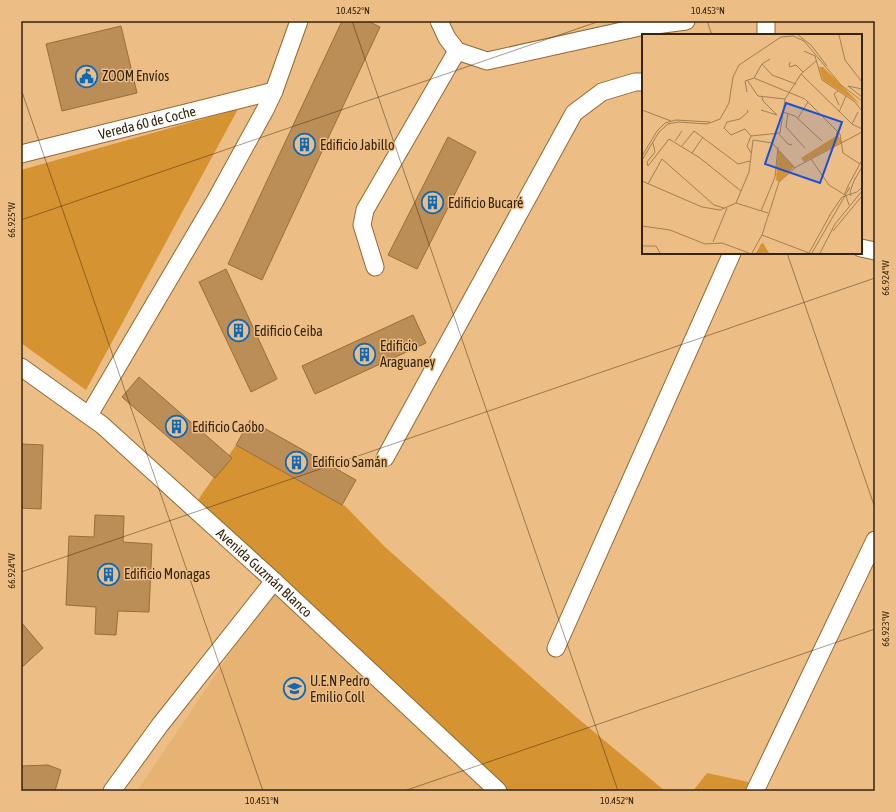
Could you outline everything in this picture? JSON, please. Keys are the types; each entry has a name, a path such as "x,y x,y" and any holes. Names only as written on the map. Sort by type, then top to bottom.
{"street":[{"path":"89,415 215,201 274,91 299,21"},
{"path":"439,21 447,38 457,51 487,61 640,27 686,21"},
{"path":"766,21 766,34"},
{"path":"375,267 362,225 365,210 457,51"},
{"path":"385,458 574,113 602,92 635,82 642,82"},
{"name":"Vereda 60 de Coche","path":"21,154 274,91"},
{"path":"862,248 875,251"},
{"path":"556,648 732,254"},
{"name":"Avenida Guzmán Blanco","path":"21,367 102,425 274,581 498,791"},
{"path":"755,791 875,540"},
{"path":"112,791 160,726 274,581"}],"shaded area":[{"path":"238,109 86,390 21,343 21,170"},
{"path":"236,445 345,506 385,547 575,716 665,791 507,791 367,657 198,500"},
{"name":"U.E.N Pedro Emilio Coll","path":"275,587 487,791 137,791"},
{"path":"707,773 753,783 749,791 693,791"}],"building":[{"name":"Edificio Jabillo","path":"342,21 368,21 380,27 262,280 228,264"},
{"path":"121,26 137,93 62,111 46,44"},
{"name":"Edificio Bucaré","path":"448,137 476,152 417,269 388,255"},
{"name":"Edificio Ceiba","path":"226,269 277,379 251,392 199,282"},
{"name":"Edificio Araguaney","path":"413,315 426,343 315,394 302,366"},
{"name":"Edificio Caobo","path":"139,377 232,458 215,478 122,397"},
{"name":"Edificio Samán","path":"250,420 356,480 342,505 236,445"},
{"path":"21,444 43,445 41,509 21,508"},
{"name":"Edificio Monagas","path":"95,515 124,516 123,542 152,544 149,612 118,611 116,635 95,634 96,607 66,605 69,536 94,537"},
{"path":"21,622 43,648 21,668"},
{"path":"48,765 61,770 55,791 21,791 21,766"}],"place":[{"name":"ZOOM Envíos","path":"87,76"},
{"name":"Edificio Jabillo","path":"304,145"},
{"name":"Edificio Bucaré","path":"432,203"},
{"name":"Edificio Ceiba","path":"238,331"},
{"name":"Edificio Araguaney","path":"364,354"},
{"name":"Edificio Caobo","path":"177,427"},
{"name":"Edificio Samán","path":"296,462"},
{"name":"Edificio Monagas","path":"109,574"},
{"name":"U.E.N Pedro Emilio Coll","path":"294,689"}]}
